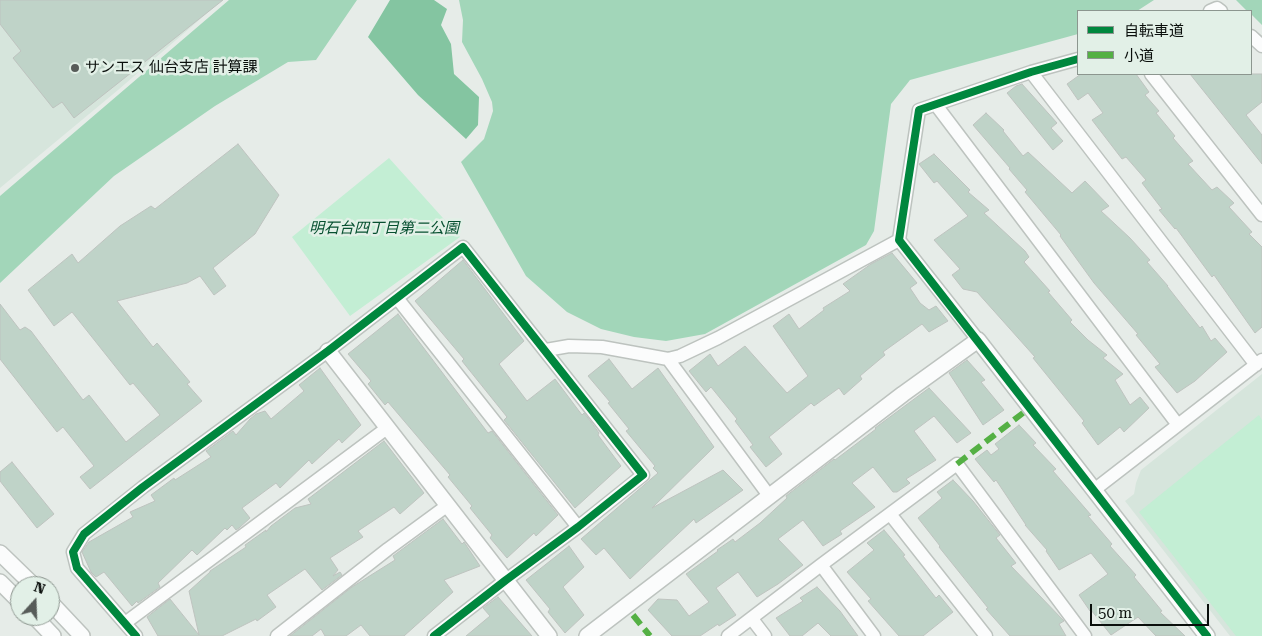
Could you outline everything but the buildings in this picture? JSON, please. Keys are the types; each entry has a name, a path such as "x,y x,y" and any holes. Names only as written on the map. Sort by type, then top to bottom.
{"street":[{"path":"1252,37 1262,46"},
{"path":"1077,59 1031,72 919,110 900,240 1207,636"},
{"path":"1031,72 1259,362 1094,490"},
{"path":"1152,75 1262,215"},
{"path":"936,105 1178,425"},
{"path":"546,350 569,346 602,348 668,359 680,356 718,338 900,240"},
{"path":"136,636 77,568 72,552 84,534 143,487 328,351 463,247 643,475 578,528 506,580 434,636"},
{"path":"397,298 578,528"},
{"path":"587,636 903,394 978,340"},
{"path":"328,351 549,636"},
{"path":"668,359 770,497"},
{"path":"125,623 388,428"},
{"path":"728,636 820,565 957,464 1086,636"},
{"path":"277,636 448,504"},
{"path":"890,514 986,636"},
{"path":"0,553 24,576"},
{"path":"820,565 874,636"},
{"path":"0,582 10,592"},
{"path":"60,613 82,636"},
{"path":"752,619 765,636"},
{"path":"44,626 53,636"}],"shaded area":[{"path":"0,0 219,3 0,188"},
{"path":"229,0 357,0 316,60 288,62 215,106 114,176 0,283 0,196"},
{"path":"390,0 434,0 447,9 441,25 451,44 454,74 479,97 478,125 466,139 418,95 368,37"},
{"path":"459,0 1154,0 1139,10 1077,10 1077,34 910,80 891,104 874,231 866,245 705,334 666,341 634,337 601,329 567,312 526,276 461,162 484,139 493,111 492,102 482,79 462,42 463,20"},
{"path":"1236,0 1262,0 1262,25 1252,15 1252,10 1246,10"},
{"path":"1262,374 1262,636 1230,636 1125,501 1134,494 1141,470"}],"green space":[{"name":"明石台四丁目第二公園","path":"389,158 460,237 350,316 292,237"},
{"path":"1259,415 1262,420 1262,636 1236,636 1139,512"}],"marked path":[{"path":"957,464 1023,413"},
{"path":"633,615 650,636"}],"cycle path":[{"path":"1077,59 1031,72 919,110 899,240 1207,636"},
{"path":"136,636 77,568 73,552 84,534 143,487 328,351 463,247 643,475 578,527 434,636"}],"place":[{"name":"サンエス 仙台支店 計算課","path":"75,68"}]}
